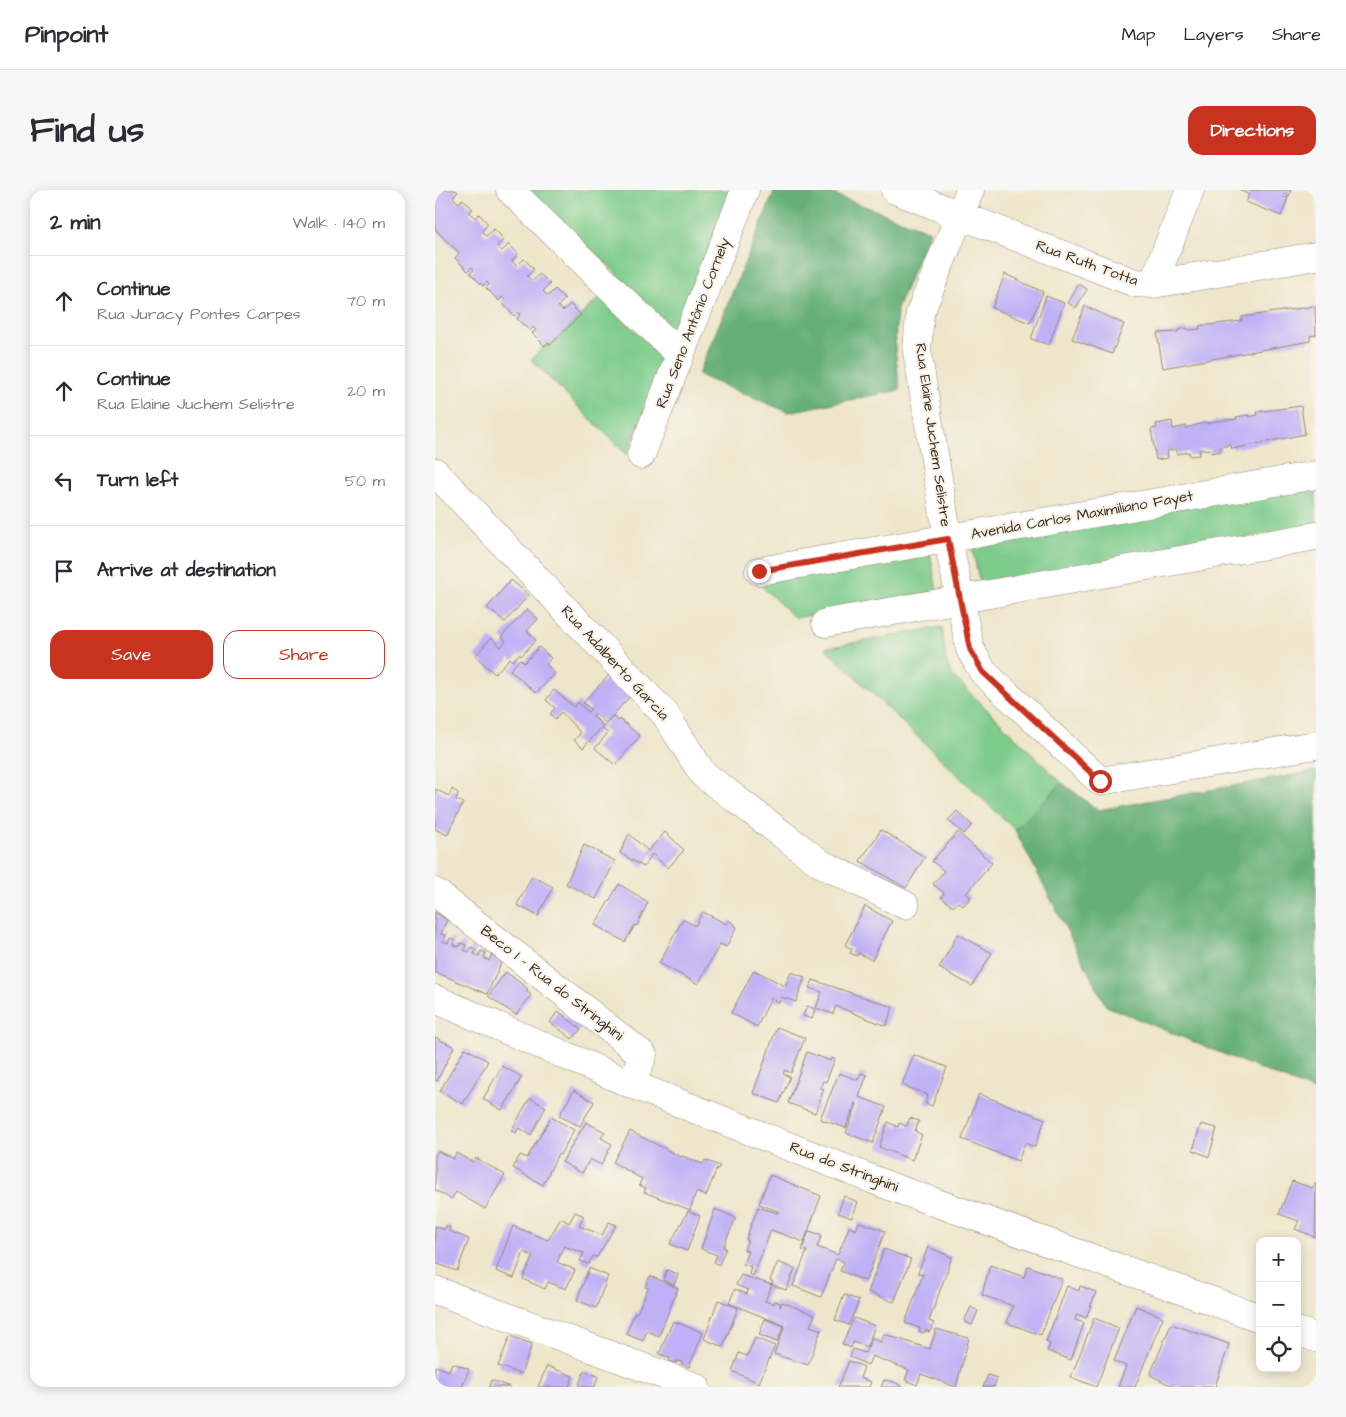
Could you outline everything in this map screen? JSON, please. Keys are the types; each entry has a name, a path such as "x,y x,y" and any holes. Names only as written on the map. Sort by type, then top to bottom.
{"street":[{"path":"510,190 680,355"},
{"name":"Rua Seno Antônio Cornely","path":"641,455 745,190"},
{"name":"Rua Ruth Totta","path":"895,190 965,202 1135,283 1153,284 1316,256"},
{"path":"1153,284 1190,190"},
{"name":"Rua Elaine Juchem Selistre","path":"965,202 920,313 917,351 948,539 970,649 983,672 1100,781 1316,745"},
{"name":"Rua Adalberto Garcia","path":"435,472 665,714 703,774 819,863 905,905"},
{"name":"Avenida Carlos Maximiliano Fayet","path":"759,571 1316,475"},
{"path":"826,623 1316,536"},
{"name":"Beco 1 - Rua do Stringhini","path":"435,892 643,1055 631,1084"},
{"name":"Rua do Stringhini","path":"435,1000 631,1084 892,1186 1256,1317"},
{"path":"435,1290 696,1387"},
{"path":"1301,1332 1316,1338"}],"green space":[{"path":"530,190 733,190 677,332"},
{"path":"775,190 822,190 930,231 897,309 895,348 900,390 788,412 698,375"},
{"path":"601,296 665,362 627,455 531,360 548,342 551,344"},
{"path":"1316,484 1316,525 980,585 971,543"},
{"path":"930,552 937,592 795,618 757,582"},
{"path":"942,627 946,661 952,675 1062,783 1015,830 825,648"},
{"path":"1316,771 1316,1092 1106,1006 1015,830 1062,783 1098,810"}],"building":[{"path":"435,190 456,190 458,192 453,197 458,203 463,199 473,209 469,212 475,218 479,214 488,224 482,231 486,236 494,229 504,239 497,246 502,251 509,244 518,254 512,261 517,266 524,259 534,269 527,276 532,281 540,274 550,284 543,291 548,296 555,289 565,299 558,306 563,311 570,304 581,315 550,345 548,342 545,346 532,333 536,330 533,327 530,331 517,319 520,314 518,312 514,316 502,303 505,300 502,297 499,301 486,288 489,285 487,282 483,286 470,273 474,270 472,267 468,271 455,258 459,253 435,229"},
{"path":"1240,190 1291,190 1289,196 1285,194 1283,197 1288,198 1281,216 1246,202 1249,195"},
{"path":"1005,274 1043,292 1030,323 992,308"},
{"path":"1079,284 1087,289 1076,308 1068,303"},
{"path":"1046,296 1064,303 1049,345 1031,339"},
{"path":"1085,306 1124,324 1112,354 1072,339"},
{"path":"1315,306 1316,335 1310,336 1310,341 1163,368 1157,333 1178,332 1178,330 1187,328 1187,330 1200,329 1199,326 1242,321 1242,317"},
{"path":"1301,406 1305,434 1232,449 1231,445 1220,447 1221,451 1211,453 1210,449 1199,450 1200,455 1190,456 1189,452 1177,454 1176,449 1167,451 1168,458 1156,460 1151,429 1157,428 1156,424 1172,421 1173,429 1186,426 1186,428 1207,422 1207,424 1237,419 1236,417 1258,415 1257,412"},
{"path":"511,580 529,595 505,622 487,608"},
{"path":"527,609 538,619 527,631 536,640 521,656 519,654 513,661 510,658 495,674 475,656 491,638 501,647 506,641 501,637"},
{"path":"539,647 551,658 546,664 555,674 536,693 510,670 520,659 524,663"},
{"path":"610,674 632,694 606,723 595,713 593,716 603,726 583,748 574,740 580,734 579,731 561,712 555,719 550,714 555,708 546,700 554,690 574,707 578,702 588,712 591,709 583,703"},
{"path":"613,716 619,721 620,719 640,736 615,765 595,748 608,733 602,729"},
{"path":"435,789 449,796 452,789 458,793 456,800 463,803 447,835 435,829"},
{"path":"957,811 972,825 964,834 948,820"},
{"path":"881,830 925,857 906,888 860,861"},
{"path":"665,832 684,850 668,868 652,854 644,867 620,853 629,834 648,851"},
{"path":"958,832 992,863 966,894 971,897 963,906 958,902 953,907 941,897 944,893 933,884 944,871 932,861"},
{"path":"584,845 615,861 596,899 566,884"},
{"path":"532,876 553,887 538,916 517,905"},
{"path":"619,884 648,902 637,926 635,925 625,942 595,925"},
{"path":"865,906 892,921 872,960 858,953 857,956 850,953 852,949 845,945"},
{"path":"435,912 447,920 441,934 445,935 443,941 448,943 450,938 455,940 453,945 459,947 461,943 466,945 464,950 469,952 471,947 476,949 474,954 479,956 481,951 486,953 484,958 489,961 492,954 502,961 487,994 435,972"},
{"path":"703,912 727,924 729,920 737,927 726,947 720,944 698,984 659,963 683,919 695,926"},
{"path":"958,934 992,953 972,986 939,968"},
{"path":"754,970 785,986 791,972 805,977 796,1002 781,997 779,1003 771,998 757,1027 731,1013"},
{"path":"506,972 528,989 526,991 531,995 516,1015 488,996"},
{"path":"813,980 893,1007 886,1026 836,1006 833,1014 816,1008 822,992 809,988"},
{"path":"807,1006 815,1009 812,1019 803,1016"},
{"path":"558,1011 581,1029 572,1039 550,1022"},
{"path":"777,1027 805,1038 791,1073 785,1070 783,1074 790,1077 779,1103 753,1093"},
{"path":"435,1037 454,1047 437,1081 435,1080"},
{"path":"465,1048 488,1061 463,1104 440,1091"},
{"path":"807,1052 831,1061 832,1058 835,1059 826,1082 823,1081 820,1088 824,1089 815,1113 788,1103"},
{"path":"914,1055 947,1067 932,1106 925,1103 928,1095 902,1085"},
{"path":"502,1066 522,1077 502,1110 483,1099"},
{"path":"839,1073 858,1080 861,1073 867,1075 859,1097 886,1107 873,1143 846,1133 857,1104 855,1103 846,1128 820,1119"},
{"path":"574,1090 594,1102 580,1126 559,1116"},
{"path":"979,1094 1045,1119 1035,1147 1025,1143 1018,1161 962,1139"},
{"path":"530,1098 546,1107 531,1135 519,1128 516,1133 511,1131"},
{"path":"551,1117 574,1130 560,1155 558,1154 543,1185 513,1168 520,1155 527,1158"},
{"path":"910,1118 919,1121 915,1131 922,1135 912,1160 879,1147 888,1122 898,1127 899,1123 907,1126"},
{"path":"586,1122 605,1132 601,1138 612,1144 601,1165 590,1159 582,1173 562,1162"},
{"path":"1201,1124 1217,1128 1209,1157 1193,1150"},
{"path":"630,1131 681,1157 703,1164 705,1160 720,1166 717,1168 706,1196 696,1192 690,1210 644,1192 646,1188 639,1185 642,1179 613,1162"},
{"path":"438,1151 453,1159 456,1153 473,1162 476,1158 505,1175 485,1209 456,1192 451,1199 435,1190 435,1155"},
{"path":"770,1175 821,1196 804,1242 771,1230 753,1276 749,1274 751,1267 743,1264 748,1251 744,1250 748,1240 746,1239 758,1207 778,1213 778,1211 759,1204"},
{"path":"1292,1181 1312,1188 1316,1182 1315,1237 1295,1229 1299,1221 1279,1214"},
{"path":"844,1196 858,1202 852,1218 838,1213"},
{"path":"715,1209 736,1218 723,1247 726,1248 719,1265 714,1262 717,1255 701,1249"},
{"path":"688,1211 700,1216 687,1251 670,1244"},
{"path":"575,1212 584,1216 579,1226 602,1235 609,1222 616,1225 597,1257 593,1256 589,1264 580,1261 584,1253 564,1246 557,1262 575,1270 566,1289 548,1282 545,1289 523,1279 533,1256 524,1252 514,1278 496,1271 513,1226 548,1240 561,1218 569,1223"},
{"path":"859,1222 885,1231 866,1281 840,1271 844,1262 836,1259 821,1297 793,1286 807,1251 802,1250 809,1231 822,1235 817,1247 838,1255 849,1227 856,1230"},
{"path":"435,1226 444,1230 446,1226 450,1227 449,1231 469,1239 457,1271 435,1263"},
{"path":"928,1247 952,1257 929,1321 934,1323 930,1332 925,1330 924,1333 919,1331 920,1328 905,1323 923,1274 918,1273"},
{"path":"884,1249 911,1259 894,1302 868,1292"},
{"path":"778,1262 795,1269 786,1290 772,1285 773,1282 770,1280"},
{"path":"990,1265 1024,1277 1028,1266 1062,1279 1041,1335 1007,1323 1013,1306 982,1295"},
{"path":"589,1268 608,1276 596,1308 577,1300"},
{"path":"667,1270 678,1274 674,1285 663,1280"},
{"path":"741,1275 772,1285 765,1301 774,1304 775,1301 780,1303 780,1307 782,1302 815,1315 810,1326 821,1330 808,1365 774,1354 785,1326 729,1303 735,1289 747,1294 748,1290 736,1285"},
{"path":"650,1276 678,1288 659,1336 647,1331 643,1341 626,1334 648,1288 645,1287"},
{"path":"1067,1286 1079,1291 1080,1286 1096,1292 1086,1318 1077,1314 1075,1320 1084,1323 1071,1360 1047,1351 1050,1344 1046,1342"},
{"path":"844,1295 859,1300 849,1325 835,1320"},
{"path":"718,1300 738,1308 723,1347 704,1339"},
{"path":"1136,1306 1163,1317 1135,1387 1118,1387 1126,1366 1114,1361"},
{"path":"971,1307 978,1311 972,1325 964,1321"},
{"path":"854,1318 875,1326 867,1347 853,1342 851,1348 842,1344"},
{"path":"1094,1318 1119,1328 1096,1387 1071,1377"},
{"path":"765,1319 784,1326 777,1342 759,1335"},
{"path":"673,1321 703,1333 689,1367 681,1364 682,1362 669,1361 670,1358 659,1354"},
{"path":"1171,1324 1229,1344 1215,1387 1174,1387 1150,1375"},
{"path":"936,1329 969,1338 956,1387 921,1374 917,1385 905,1380 909,1370 872,1356 868,1365 850,1357 853,1349 865,1353 872,1338 881,1342 884,1334 930,1349"},
{"path":"510,1336 532,1344 521,1374 498,1366"},
{"path":"755,1338 775,1346 759,1383 732,1371 739,1353 747,1356"},
{"path":"849,1361 864,1367 860,1378 871,1382 869,1387 838,1387"},
{"path":"452,1363 469,1369 462,1387 435,1387 435,1366 449,1371"},
{"path":"547,1366 573,1376 569,1387 538,1387"},
{"path":"584,1371 598,1376 595,1387 578,1387"},
{"path":"988,1375 997,1378 994,1387 983,1387"},
{"path":"491,1380 510,1387 489,1387"},
{"path":"884,1380 894,1382 903,1387 881,1387"}],"route":[{"path":"759,571 948,539 970,649 983,672 1100,781"}]}
